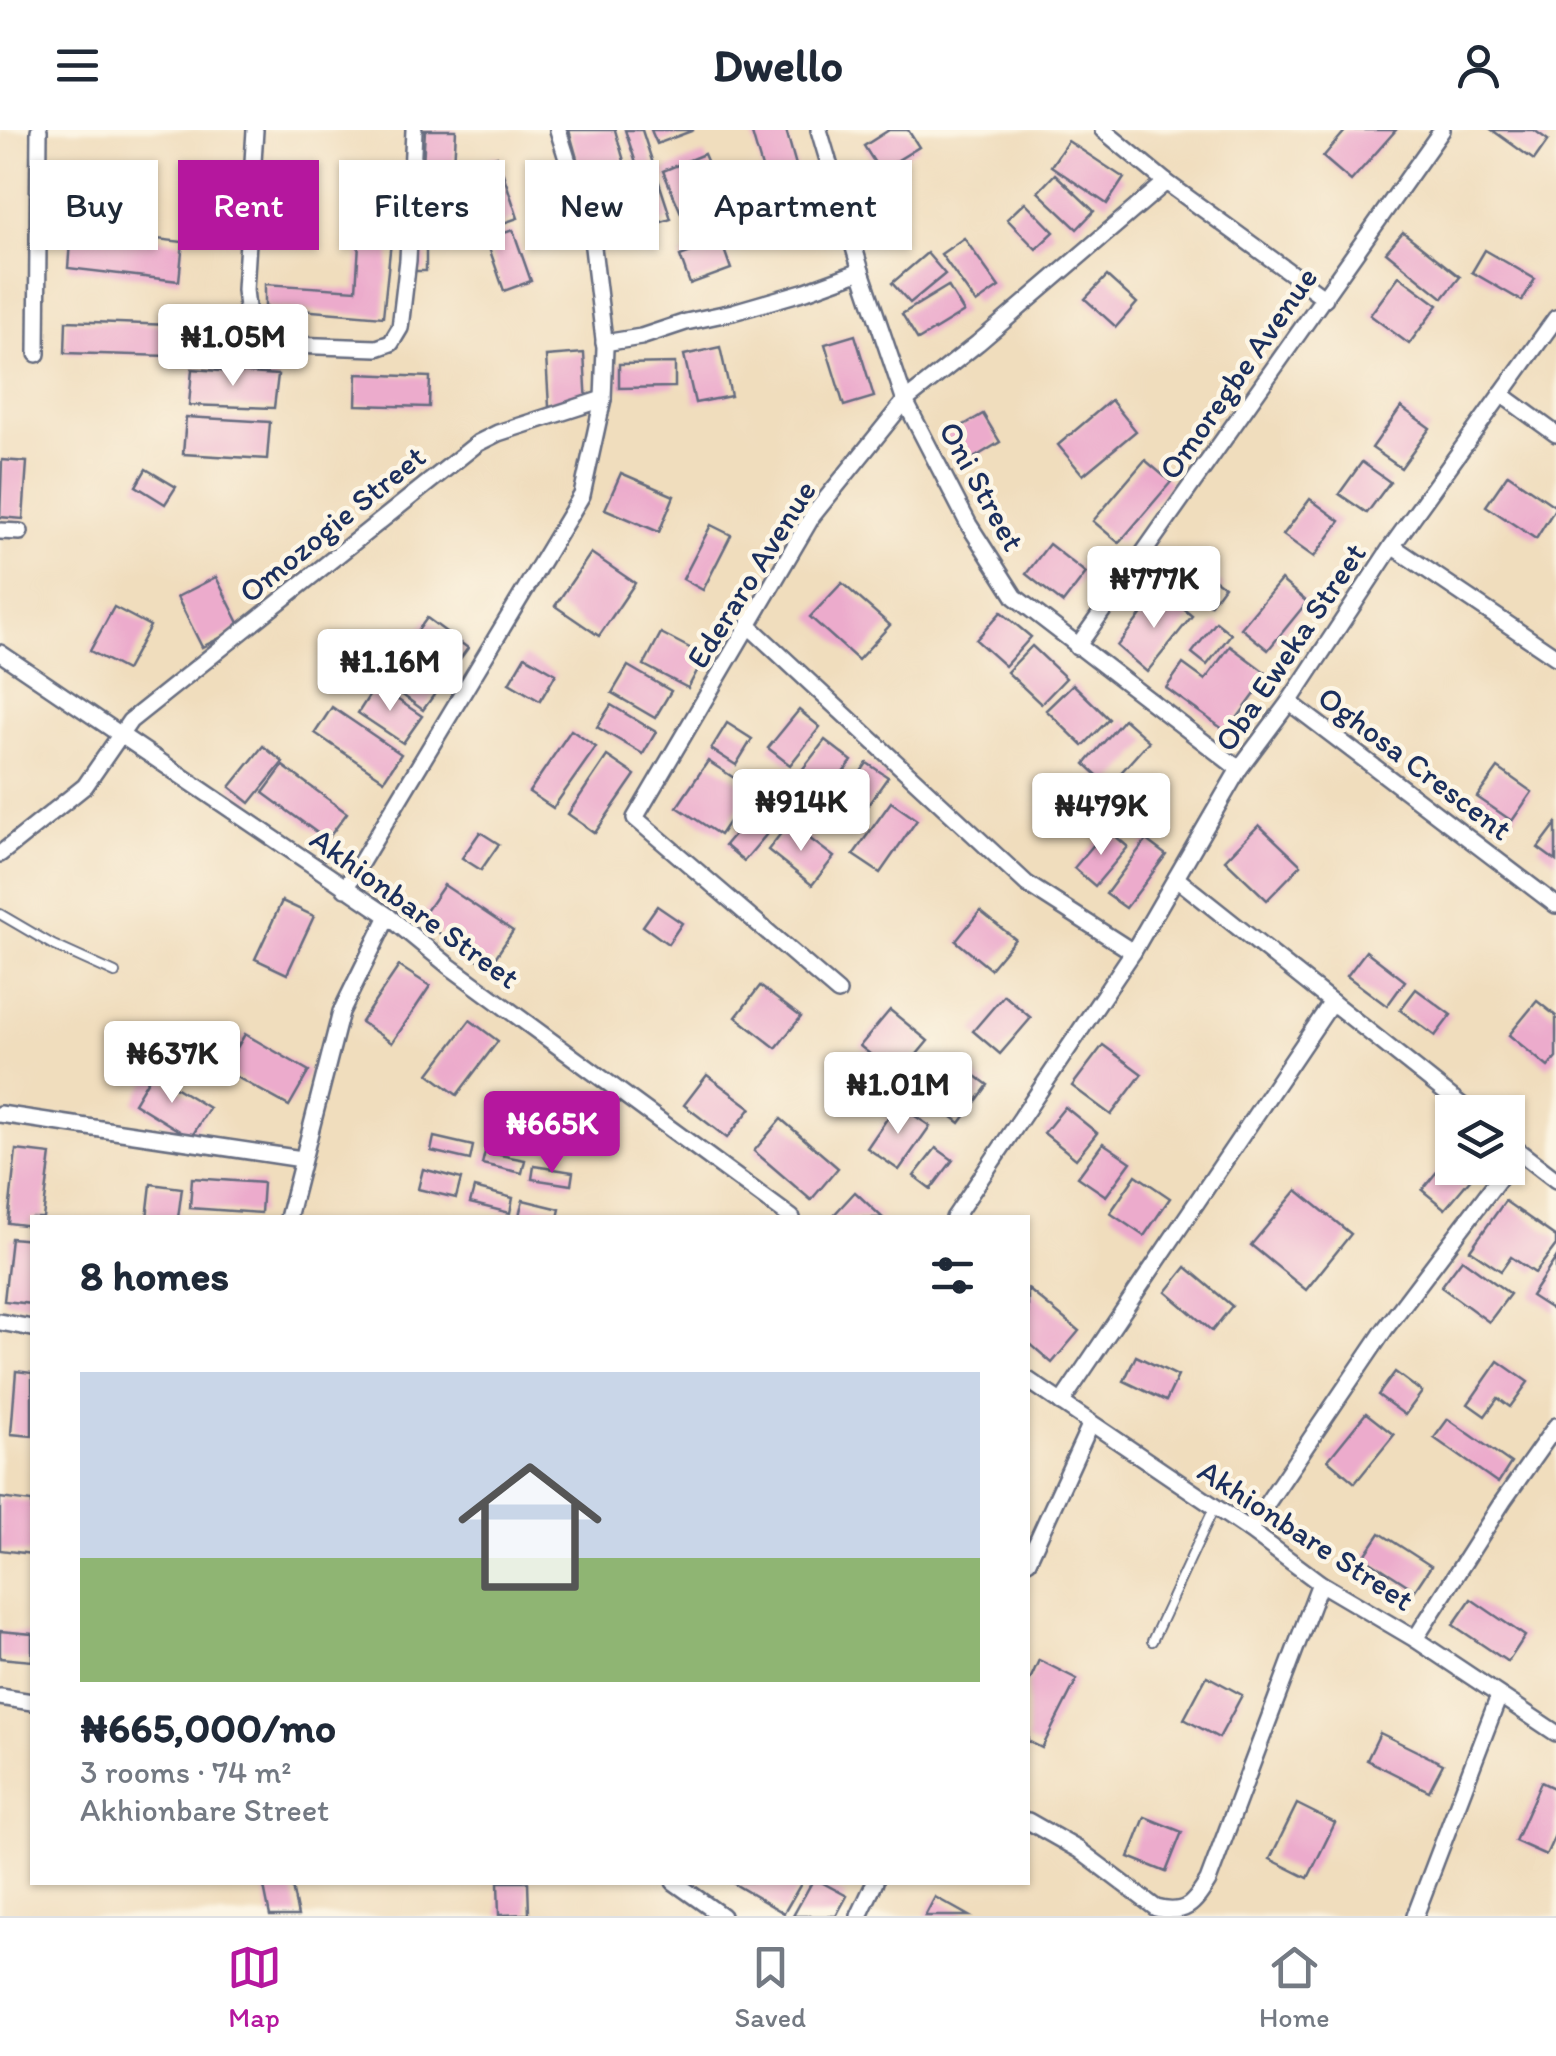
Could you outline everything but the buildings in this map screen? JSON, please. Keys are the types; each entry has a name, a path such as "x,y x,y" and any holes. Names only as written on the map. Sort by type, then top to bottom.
{"street":[{"path":"38,354 40,130"},
{"path":"255,130 245,290 248,316 258,335 290,346 377,348 391,343 400,328 408,260 414,130"},
{"path":"345,889 582,496 603,399 604,343 592,238 558,130"},
{"name":"Oni Street","path":"819,130 904,402 969,525 1014,597 1239,770"},
{"path":"1103,130 1166,182 1325,298"},
{"name":"Omoregbe Avenue","path":"1077,647 1442,130"},
{"name":"Ederaro Avenue","path":"838,992 635,818 813,515 904,402 1040,292 1166,182"},
{"path":"604,343 733,312 862,271"},
{"name":"Oba Eweka Street","path":"956,1215 1132,952 1239,770 1392,546 1556,318"},
{"path":"1502,394 1556,434"},
{"name":"Omozogie Street","path":"0,854 85,786 130,720 478,443 603,399"},
{"path":"0,532 20,532"},
{"path":"1392,546 1556,657"},
{"path":"749,626 1027,884 1132,952"},
{"name":"Akhionbare Street","path":"0,653 388,916 449,966 788,1215"},
{"name":"Oghosa Crescent","path":"1289,702 1556,905"},
{"path":"1176,878 1449,1095"},
{"path":"289,1215 341,1012 388,916"},
{"path":"1061,1403 1332,1002"},
{"path":"0,1114 302,1159"},
{"path":"1525,1156 1556,1180"},
{"path":"1249,1530 1385,1329 1493,1185"},
{"path":"0,1332 0,1322 30,1328"},
{"name":"Akhionbare Street","path":"1030,1381 1320,1582 1415,1639 1556,1733"},
{"path":"1030,1557 1091,1423"},
{"path":"1415,1639 1556,1426"},
{"path":"1030,1822 1079,1850 1156,1908 1180,1912 1197,1900 1208,1881 1320,1582"},
{"path":"1415,1916 1499,1696"},
{"path":"0,1697 30,1702"},
{"path":"678,1885 722,1916"},
{"path":"859,1916 874,1885"}],"lane":[{"path":"0,914 116,974"},
{"path":"1152,1642 1214,1508"}]}
